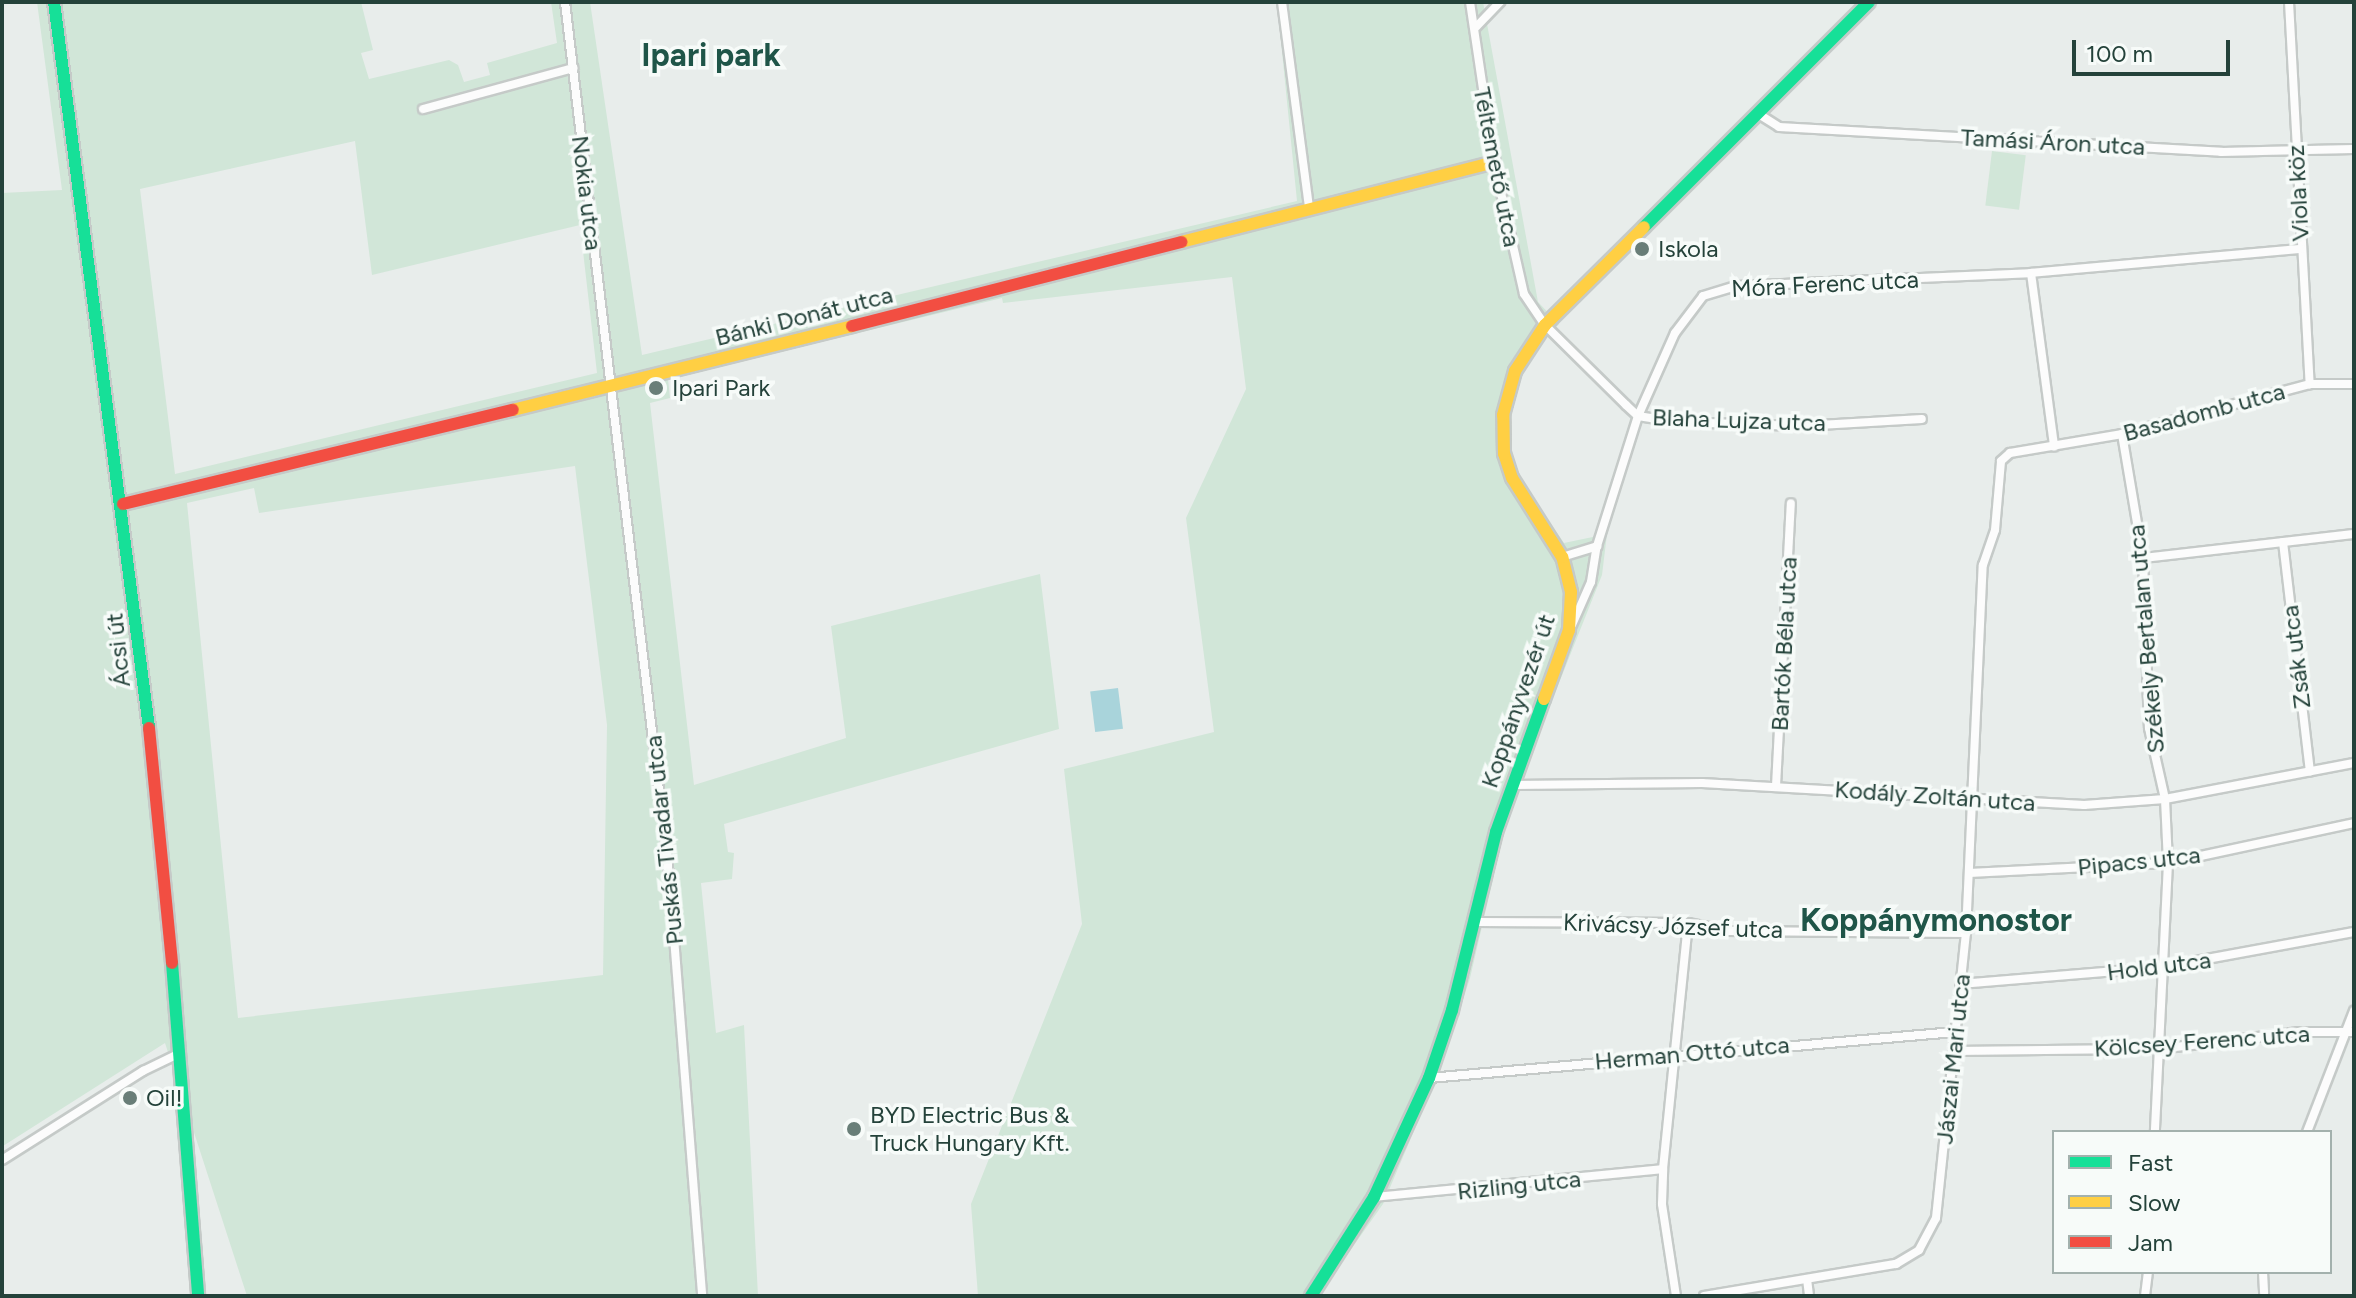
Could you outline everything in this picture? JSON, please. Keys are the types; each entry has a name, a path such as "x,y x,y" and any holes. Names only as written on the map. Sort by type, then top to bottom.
{"street":[{"name":"Ácsi út","path":"54,2 123,504 181,1053 198,1296"},
{"name":"Nokia utca","path":"565,2 610,385"},
{"path":"1282,2 1309,208"},
{"name":"Téltemető utca","path":"1470,2 1494,162 1520,281 1545,325"},
{"path":"1476,27 1500,2"},
{"name":"Koppányvezér út","path":"1311,1296 1374,1197 1429,1078 1513,785 1569,630 1571,592 1562,557 1512,478 1504,454 1502,426 1511,382 1545,325 1869,2"},
{"name":"Viola köz","path":"2289,2 2310,384"},
{"path":"423,109 573,68"},
{"name":"Tamási Áron utca","path":"1757,113 1779,127 2295,151 2354,149"},
{"name":"Bánki Donát utca","path":"123,504 610,385 1494,162"},
{"name":"Móra Ferenc utca","path":"1569,630 1588,592 1597,546 1638,416 1684,316 1715,290 2031,273 2301,249"},
{"path":"2031,273 2054,446"},
{"name":"Blaha Lujza utca","path":"1545,325 1638,416 1802,426 1922,419"},
{"name":"Basadomb utca","path":"2054,446 2122,434 2310,384 2354,384"},
{"name":"Puskás Tivadar utca","path":"610,385 669,874 702,1296"},
{"name":"Székely Bertalan utca","path":"2122,434 2143,558 2149,728 2165,799 2168,863 2155,1130"},
{"name":"Jászai Mari utca","path":"1704,1296 1896,1264 1919,1250 1936,1218 1966,933 1983,565 1995,530 2000,467 2010,453 2054,446"},
{"name":"Bartók Béla utca","path":"1776,786 1791,503"},
{"path":"2143,558 2354,534"},
{"name":"Zsák utca","path":"2283,542 2310,771"},
{"path":"1562,557 1597,546"},
{"name":"Kodály Zoltán utca","path":"1513,785 1776,786 2084,805 2165,799 2354,763"},
{"name":"Pipacs utca","path":"1969,873 2168,863 2354,823"},
{"name":"Krivácsy József utca","path":"1475,922 1688,923 1728,931 1966,933"},
{"path":"1676,1296 1662,1204 1663,1169 1688,923"},
{"name":"Hold utca","path":"1961,984 2163,967 2354,932"},
{"path":"2308,1130 2354,1011"},
{"name":"Herman Ottó utca","path":"1429,1078 1955,1032"},
{"name":"Kölcsey Ferenc utca","path":"1954,1051 2159,1049 2299,1032 2354,1032"},
{"path":"2,1160 143,1071 181,1053"},
{"name":"Rizling utca","path":"1374,1197 1663,1169"},
{"path":"2145,1296 2148,1274"},
{"path":"2263,1274 2264,1293"},
{"path":"1807,1279 1809,1296"}],"green space":[{"path":"37,2 361,2 373,50 361,53 369,79 449,60 458,65 464,82 490,75 487,63 557,43 551,2 590,2 642,355 1297,201 1277,2 1483,2 1538,302 1559,324 1529,355 1515,385 1508,421 1510,451 1517,475 1564,543 1607,534 1602,575 1510,806 1470,978 1442,1065 1383,1204 1318,1296 978,1296 971,1204 1082,924 1064,769 1214,732 1186,518 1246,389 1232,277 1003,303 1002,298 668,379 670,398 650,403 694,785 846,738 831,626 1040,574 1059,729 724,824 728,852 734,853 732,879 701,883 716,1033 744,1025 758,1296 247,1296 165,1043 3,1146 2,193 62,190","holes":["355,141 372,275 580,225 597,373 175,474 140,189","575,466 607,725 603,975 238,1018 187,503 254,488 259,513"]},
{"path":"1992,151 2026,155 2019,210 1985,206"}],"water":[{"path":"1118,688 1123,729 1095,732 1090,691"}],"traffic: fast":[{"path":"54,2 149,728"},
{"path":"1644,227 1869,2"},
{"path":"1311,1296 1374,1197 1429,1078 1452,1010 1496,832 1544,699"},
{"path":"172,963 198,1296"}],"traffic: slow":[{"path":"1181,242 1494,162"},
{"path":"1544,699 1569,630 1571,592 1562,557 1512,478 1504,454 1503,415 1515,371 1545,325 1644,227"},
{"path":"513,410 852,326"}],"traffic: jam":[{"path":"852,326 1181,242"},
{"path":"123,504 513,410"},
{"path":"149,728 172,963"}],"place":[{"name":"Iskola","path":"1642,249"},
{"name":"Ipari Park","path":"656,388"},
{"name":"Oil!","path":"130,1098"},
{"name":"BYD Electric Bus & Truck Hungary Kft.","path":"854,1129"}],"district":[{"name":"Ipari park","path":"711,55"},
{"name":"Koppánymonostor","path":"1936,920"}]}
